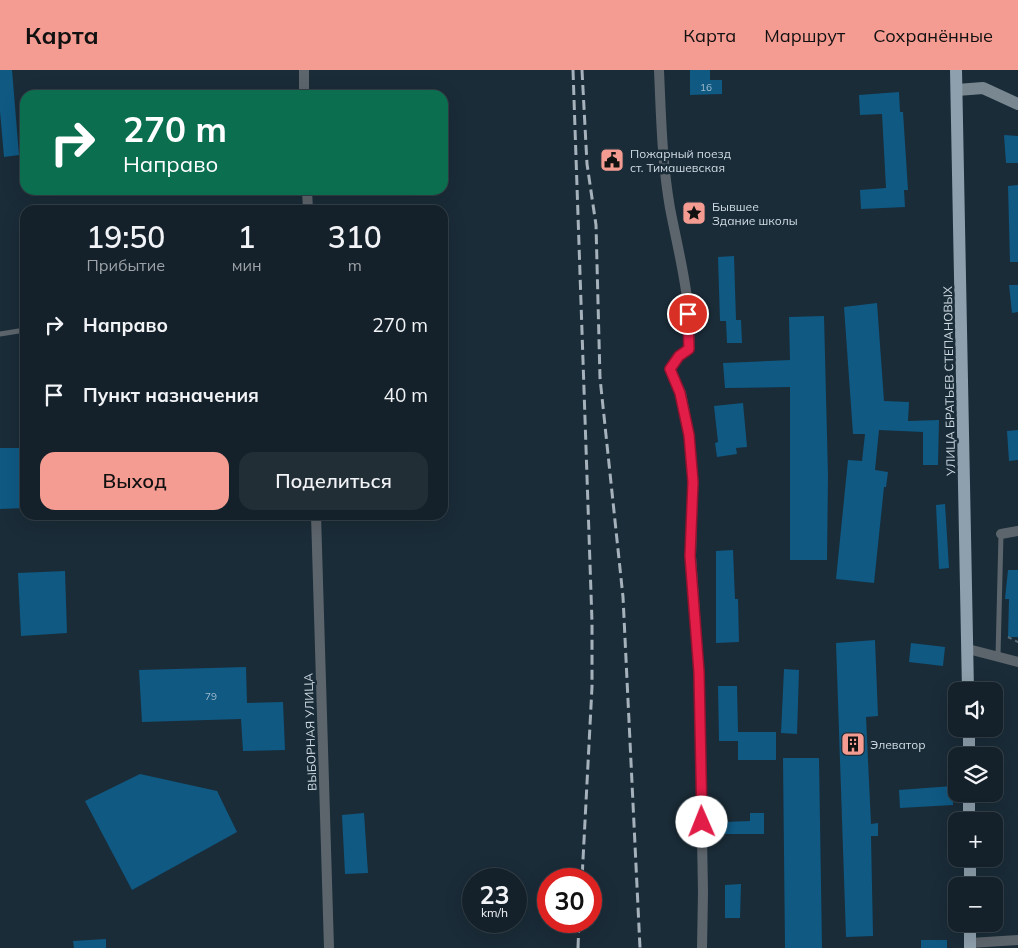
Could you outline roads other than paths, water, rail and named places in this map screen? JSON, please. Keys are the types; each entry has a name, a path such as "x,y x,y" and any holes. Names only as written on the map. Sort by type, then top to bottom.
{"main road":[{"name":"УЛИЦА БРАТЬЕВ СТЕПАНОВЫХ","path":"956,70 968,682"},
{"path":"957,90 982,88 1018,104"},
{"path":"970,932 970,945"}],"street":[{"path":"304,70 304,90"},
{"path":"659,70 665,173 680,249 690,328 689,349 679,356 670,369 680,393 684,410 689,435 693,482 690,556 699,672 703,892 702,948"},
{"name":"ВЫБОРНАЯ УЛИЦА","path":"316,520 329,948"},
{"path":"1001,534 1018,531"},
{"path":"968,649 1018,662"},
{"path":"970,945 1018,940"}],"lane":[{"path":"0,334 20,331"},
{"path":"998,656 1001,534"}],"railway":[{"path":"573,70 592,622 592,687 583,868"},
{"path":"582,70 587,164 596,225 600,378 623,597 640,948"},
{"path":"578,948 579,933"}],"place":[{"name":"Пожарный поезд ст. Тимашевская","path":"612,160"},
{"name":"Бывшее Здание школы","path":"694,213"},
{"name":"Элеватор","path":"853,744"}]}
